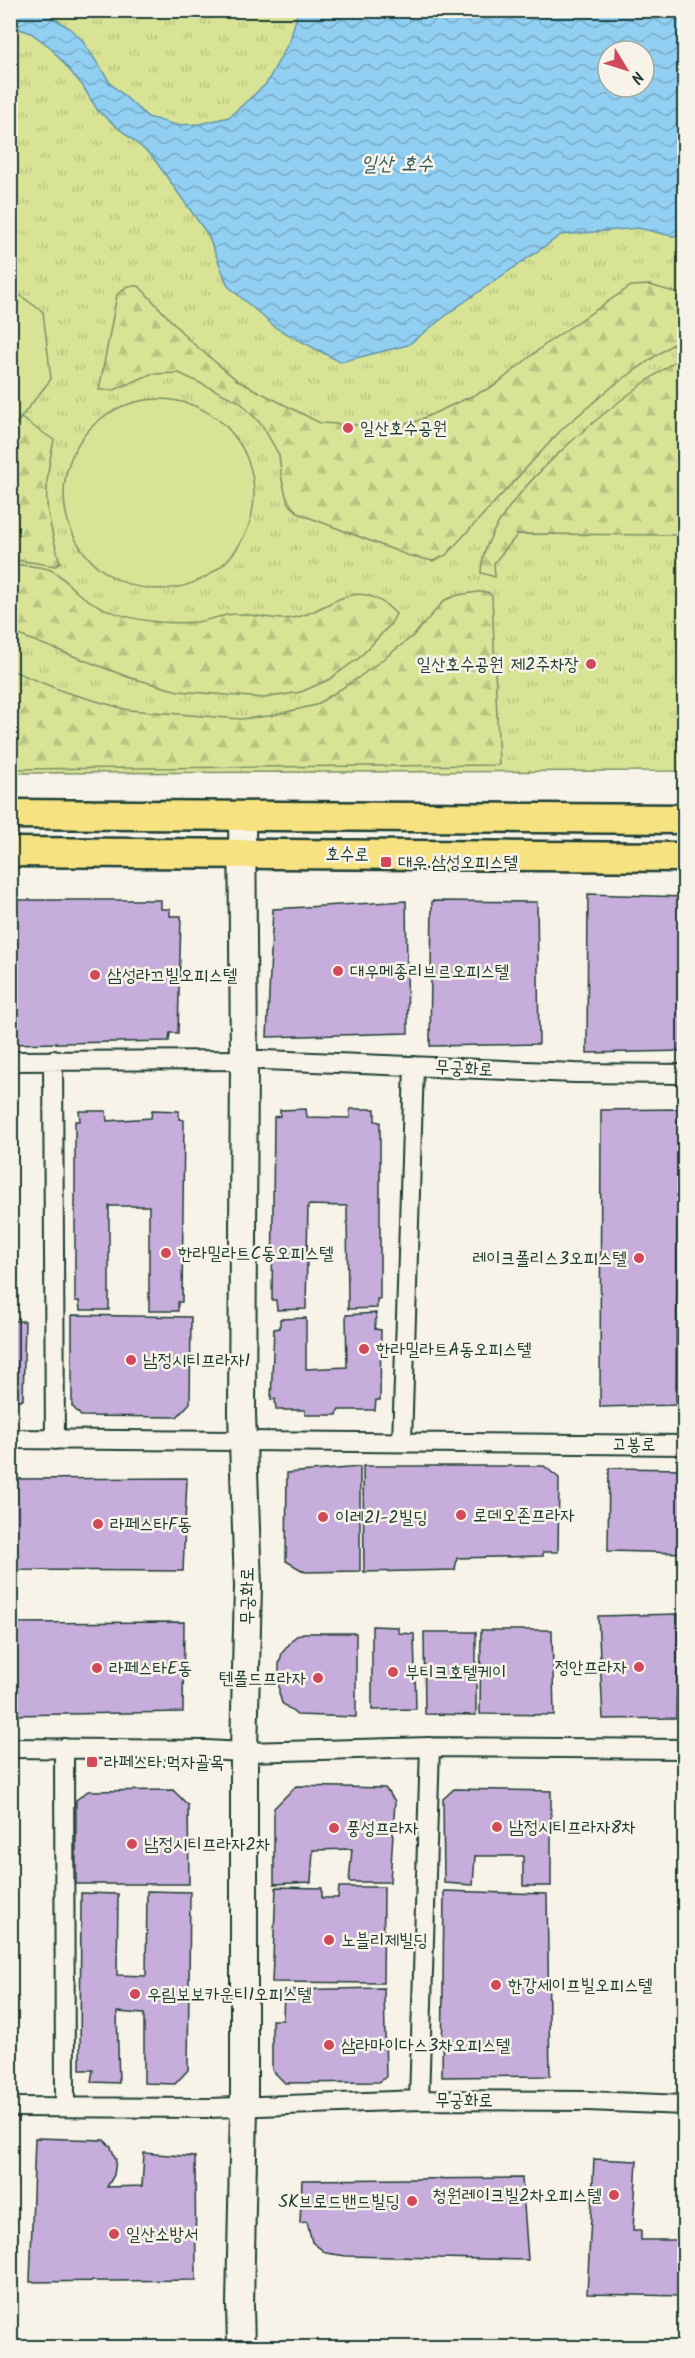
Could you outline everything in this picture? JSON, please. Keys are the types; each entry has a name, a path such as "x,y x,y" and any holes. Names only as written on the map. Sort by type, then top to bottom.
{"main road":[{"name":"호수로","path":"10,814 684,819"},
{"name":"무궁화로","path":"241,2348 244,1752 248,1586 244,1440 242,816"},
{"name":"호수로","path":"10,852 684,857"}],"street":[{"path":"53,1060 55,1440"},
{"name":"무궁화로","path":"10,1061 211,1062 244,1060 575,1073 684,1074"},
{"path":"10,1439 402,1442 414,1066"},
{"name":"고봉로","path":"402,1442 684,1445"},
{"path":"419,2100 430,1747"},
{"path":"10,1748 244,1752 430,1747 684,1749"},
{"path":"64,1748 65,2107"},
{"name":"무궁화로","path":"10,2107 244,2107 419,2100 588,2101 684,2105"}],"green space":[{"name":"일산호수공원","path":"11,11 684,11 684,771 11,773"},
{"path":"650,285 684,295 684,336 613,386 563,428 446,555 433,561 407,555 300,514 288,503 279,455 262,425 240,402 179,373 151,374 114,390 99,390 117,295 127,286 139,286 189,340 238,381 320,423 375,426 415,422 494,386 547,343 631,286"},
{"path":"10,288 43,312 51,379 11,430"},
{"path":"684,355 684,535 518,534 494,563 495,577 481,573 488,544 505,513 530,482 595,422"},
{"path":"150,399 168,399 204,410 219,420 233,434 250,466 254,494 250,522 243,539 233,554 219,568 187,585 168,589 150,589 114,578 99,568 85,554 68,522 64,503 64,485 75,449 85,434 99,420 131,403"},
{"path":"21,418 54,440 48,474 47,501 48,515 60,562 56,566 11,559 11,430"},
{"path":"11,564 47,568 59,575 92,603 120,615 151,621 197,622 237,614 283,619 300,616 353,595 366,595 380,601 396,614 390,625 359,658 328,680 301,692 264,698 178,691 128,677 11,632"},
{"path":"487,592 492,596 499,765 11,769 11,670 65,692 128,710 241,719 269,716 316,705 358,678 412,637 445,600"}],"water":[{"name":"일산 호수","path":"11,10 43,11 68,27 82,40 111,84 148,117 176,125 200,124 229,117 266,84 290,40 298,11 684,11 684,235 672,236 638,228 561,235 457,307 408,345 340,362 276,328 228,286 208,235 152,156 98,111 82,85 50,47 31,33 11,26"}],"building":[{"path":"588,894 684,897 684,1051 587,1053"},
{"name":"삼성라끄빌오피스텔","path":"10,900 161,900 161,909 170,909 170,916 181,916 178,1033 170,1033 169,1041 10,1044"},
{"name":"대우메종리브르오피스텔","path":"406,901 408,1033 267,1037 273,909"},
{"path":"432,901 537,902 539,1044 430,1046"},
{"path":"306,1109 307,1117 350,1118 350,1109 375,1109 375,1121 380,1122 380,1299 377,1299 377,1308 348,1309 347,1206 308,1205 306,1309 277,1310 276,1300 272,1300 274,1117 280,1116 280,1110"},
{"name":"레이크폴리스3오피스텔","path":"678,1109 676,1405 600,1407 601,1110"},
{"name":"한라밀라트C동오피스텔","path":"152,1110 179,1111 179,1119 184,1120 182,1302 178,1302 178,1311 149,1311 149,1206 109,1206 109,1310 80,1310 79,1301 75,1301 75,1121 80,1121 79,1111 106,1111 107,1121 151,1118"},
{"name":"한라밀라트A동오피스텔","path":"376,1313 375,1329 381,1330 380,1400 376,1400 375,1410 338,1410 337,1415 305,1415 305,1410 276,1410 275,1399 271,1400 274,1329 280,1328 280,1319 306,1318 306,1369 347,1367 346,1315"},
{"name":"남정시티프라자1","path":"72,1315 191,1317 190,1403 177,1417 81,1416 72,1406"},
{"path":"10,1321 25,1321 23,1400 10,1400"},
{"name":"로데오존프라자","path":"363,1466 544,1466 559,1478 558,1552 543,1552 543,1556 457,1558 455,1570 364,1572"},
{"name":"이레21-2빌딩","path":"360,1467 360,1571 305,1572 286,1561 287,1473"},
{"path":"609,1468 684,1469 684,1553 608,1551"},
{"name":"라페스타F동","path":"187,1478 183,1571 10,1570 10,1479"},
{"name":"정안프라자","path":"678,1614 676,1718 603,1719 598,1616"},
{"name":"라페스타E동","path":"184,1622 183,1712 10,1715 10,1623"},
{"name":"부티크호텔케이","path":"372,1626 398,1627 398,1633 414,1634 416,1709 372,1710"},
{"path":"481,1630 552,1630 554,1715 480,1714"},
{"path":"424,1632 476,1632 476,1715 425,1714"},
{"name":"텐폴드프라자","path":"303,1633 356,1633 356,1717 297,1715 282,1703 279,1693 279,1664 282,1653 295,1637"},
{"name":"풍성프라자","path":"296,1786 385,1788 395,1801 390,1882 349,1882 352,1849 313,1850 311,1882 274,1884 274,1808"},
{"name":"남정시티프라자8차","path":"454,1789 551,1791 551,1886 523,1886 523,1856 475,1856 473,1885 444,1883 443,1799"},
{"name":"남정시티프라자2차","path":"173,1790 188,1805 189,1884 76,1884 76,1800 88,1791"},
{"name":"노블리제빌딩","path":"276,1887 322,1888 322,1898 338,1898 339,1887 384,1887 383,1983 272,1982"},
{"name":"우림보보카운티1오피스텔","path":"147,1891 190,1892 188,2070 175,2084 144,2083 144,2014 117,2012 119,2083 91,2082 93,2070 80,2070 81,1893 118,1894 117,1975 146,1976"},
{"name":"한강세이프빌오피스텔","path":"444,1891 547,1894 550,2076 442,2077"},
{"name":"삼라마이다스3차오피스텔","path":"384,1988 386,2077 379,2082 285,2083 272,2070 272,2020 283,2020 284,1990"},
{"name":"일산소방서","path":"35,2138 104,2140 111,2147 116,2160 114,2175 107,2187 142,2186 144,2153 195,2157 196,2280 30,2282"},
{"name":"청원레이크빌2차오피스텔","path":"594,2159 637,2161 633,2230 641,2230 641,2240 684,2240 684,2296 587,2294"},
{"name":"SK브로드밴드빌딩","path":"522,2178 528,2260 346,2256 326,2253 312,2242 307,2222 300,2223 302,2180"}],"place":[{"name":"일산호수공원","path":"348,428"},
{"name":"일산호수공원 제2주차장","path":"591,664"},
{"name":"대우.삼성오피스텔","path":"386,862"},
{"name":"대우메종리브르오피스텔","path":"338,971"},
{"name":"삼성라끄빌오피스텔","path":"95,975"},
{"name":"한라밀라트C동오피스텔","path":"166,1253"},
{"name":"레이크폴리스3오피스텔","path":"639,1258"},
{"name":"한라밀라트A동오피스텔","path":"364,1349"},
{"name":"남정시티프라자1","path":"131,1360"},
{"name":"로데오존프라자","path":"461,1515"},
{"name":"이레21-2빌딩","path":"323,1517"},
{"name":"라페스타F동","path":"98,1524"},
{"name":"정안프라자","path":"639,1667"},
{"name":"라페스타E동","path":"97,1668"},
{"name":"부티크호텔케이","path":"393,1672"},
{"name":"텐폴드프라자","path":"318,1678"},
{"name":"라페스타.먹자골목","path":"92,1762"},
{"name":"남정시티프라자8차","path":"497,1827"},
{"name":"풍성프라자","path":"334,1828"},
{"name":"남정시티프라자2차","path":"132,1844"},
{"name":"노블리제빌딩","path":"329,1940"},
{"name":"한강세이프빌오피스텔","path":"496,1985"},
{"name":"우림보보카운티1오피스텔","path":"135,1994"},
{"name":"삼라마이다스3차오피스텔","path":"329,2045"},
{"name":"청원레이크빌2차오피스텔","path":"614,2195"},
{"name":"SK브로드밴드빌딩","path":"412,2201"},
{"name":"일산소방서","path":"114,2234"}]}
